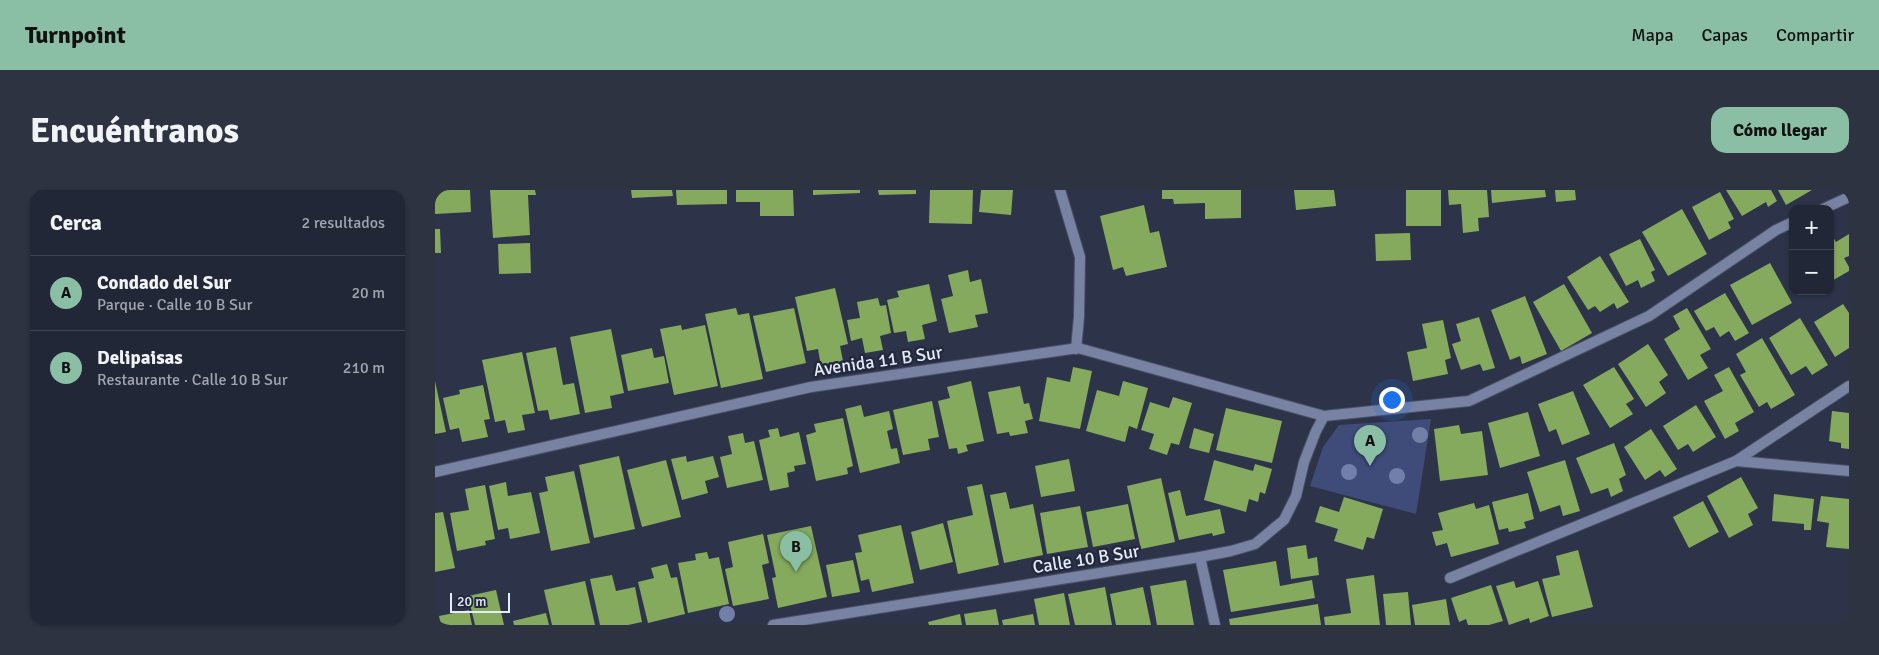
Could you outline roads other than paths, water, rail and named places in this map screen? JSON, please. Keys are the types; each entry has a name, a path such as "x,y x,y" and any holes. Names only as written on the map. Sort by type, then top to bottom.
{"street":[{"path":"1060,190 1080,257 1079,317 1076,349"},
{"path":"1832,205 1849,197"},
{"path":"1324,416 1469,401 1649,316 1776,230 1789,224"},
{"name":"Avenida 11 B Sur","path":"435,472 811,387 1076,349 1295,406 1324,416"},
{"path":"1450,578 1736,461 1849,386"},
{"name":"Calle 10 B Sur","path":"773,625 1200,557 1255,544 1284,520 1296,496 1304,462 1315,431 1324,416"},
{"path":"1736,461 1849,471"},
{"path":"1200,557 1215,625"}],"place":[{"name":"Condado del Sur","path":"1370,466"},
{"name":"Delipaisas","path":"796,572"}]}
